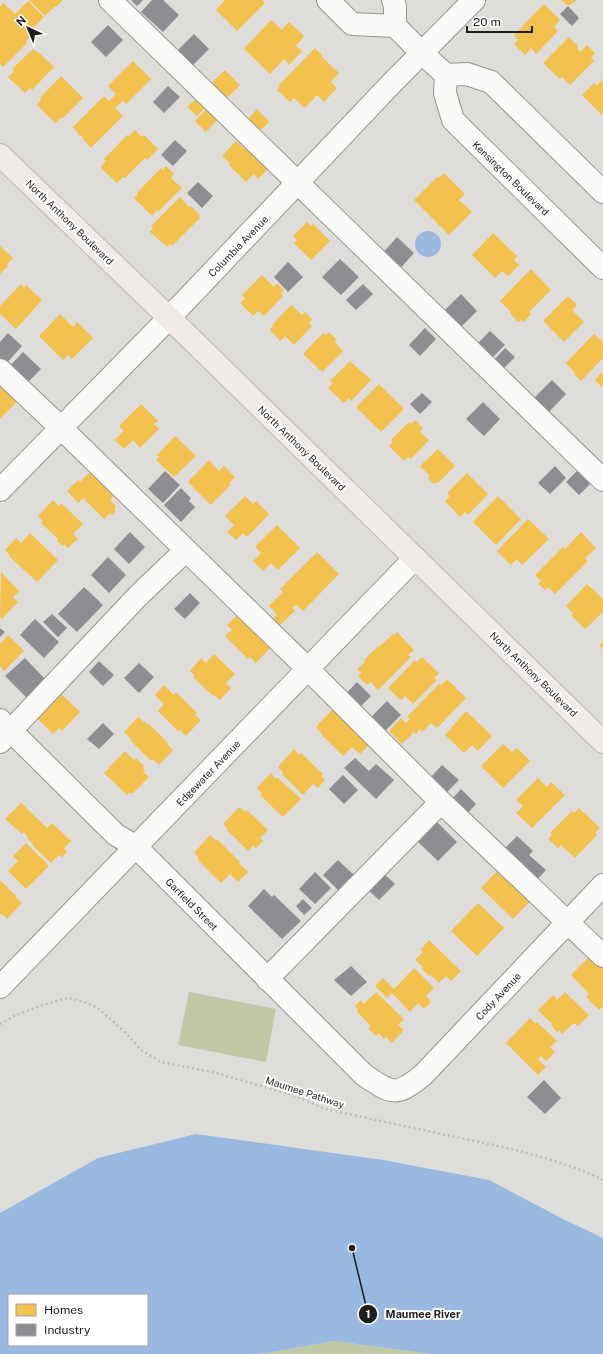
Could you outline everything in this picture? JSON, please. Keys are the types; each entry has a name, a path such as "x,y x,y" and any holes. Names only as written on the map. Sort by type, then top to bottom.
{"main road":[{"name":"North Anthony Boulevard","path":"0,155 603,742"}],"street":[{"path":"110,0 603,480"},
{"path":"328,0 352,24 395,26 422,54 446,75 467,74 491,82 603,192"},
{"path":"393,0 395,7 395,26"},
{"name":"Columbia Avenue","path":"0,490 169,318 474,0"},
{"name":"Kensington Boulevard","path":"446,75 445,93 452,120 603,268"},
{"path":"0,370 308,669 441,802 603,956"},
{"path":"4,731 138,596 186,550"},
{"name":"Edgewater Avenue","path":"0,987 415,558"},
{"name":"Garfield Street","path":"4,731 115,834 136,848 266,979 364,1074 384,1088"},
{"path":"266,979 441,802"},
{"name":"Cody Avenue","path":"384,1088 400,1091 423,1075 603,885"}],"path":[{"name":"Maumee Pathway","path":"0,1024 14,1016 42,1005 69,998 87,1003 99,1009 127,1034 141,1050 161,1062 212,1072 293,1095 325,1109 536,1155 585,1171 603,1180"}],"green space":[{"path":"189,992 276,1009 266,1062 178,1045"},
{"path":"335,1341 430,1354 254,1354"}],"water":[{"path":"428,231 437,235 441,244 437,253 428,257 419,253 415,244 419,235"},
{"path":"196,1134 383,1160 489,1180 563,1219 603,1238 603,1354 430,1354 335,1341 254,1354 0,1354 0,1213 98,1158"}],"building: Homes":[{"path":"29,0 63,0 45,16"},
{"path":"225,0 262,0 265,3 237,31 216,10"},
{"path":"561,0 577,0 568,6"},
{"path":"28,1 44,17 30,31 33,34 26,41 27,43 3,67 0,64 0,7 3,3 15,14"},
{"path":"544,4 560,20 554,27 558,31 536,54 531,48 525,55 514,44 518,40 514,35"},
{"path":"271,20 282,30 289,22 304,36 296,46 302,51 289,65 284,59 270,74 244,49"},
{"path":"569,37 578,46 577,48 580,52 587,45 595,53 591,58 594,61 570,85 562,77 560,79 543,63"},
{"path":"315,48 322,55 321,56 339,73 331,82 337,88 324,102 317,95 305,108 294,98 290,102 277,90 280,86 279,85"},
{"path":"33,49 54,67 32,90 30,88 25,93 8,77 14,71 12,69"},
{"path":"133,61 151,79 126,104 123,101 115,108 123,116 91,148 82,138 82,135 80,136 73,127 104,96 109,101 116,94 108,86"},
{"path":"225,70 240,85 222,103 207,87"},
{"path":"61,76 83,98 63,118 62,117 55,123 37,105 41,100 40,98"},
{"path":"603,79 603,116 582,95 594,83 597,85"},
{"path":"198,97 207,105 197,116 187,107"},
{"path":"210,105 221,116 206,132 195,121"},
{"path":"257,109 269,122 259,132 247,120"},
{"path":"135,130 142,137 144,135 158,149 147,160 145,158 125,178 123,177 117,183 100,167 106,161 104,159 127,135 129,136"},
{"path":"236,141 244,148 249,143 272,165 258,179 254,174 246,182 222,156"},
{"path":"166,166 174,174 171,178 182,188 152,216 134,198 161,168 163,170"},
{"path":"444,173 465,194 459,200 472,212 449,235 414,200 437,177 439,178"},
{"path":"180,197 189,207 191,206 200,215 200,218 172,246 170,244 167,247 150,232 153,228 151,226"},
{"path":"307,222 311,226 313,224 330,241 311,260 294,243 297,240 293,236"},
{"path":"493,233 517,256 514,260 519,265 508,276 502,271 495,278 472,255"},
{"path":"0,246 13,258 0,274"},
{"path":"531,269 551,290 529,312 531,314 524,322 522,320 518,322 500,301"},
{"path":"262,275 274,287 277,283 284,290 281,293 283,296 264,316 258,311 253,316 240,303 245,298 242,295"},
{"path":"21,284 24,288 26,285 42,300 16,329 0,314 0,306"},
{"path":"568,296 577,305 572,310 584,322 564,342 543,321"},
{"path":"291,305 302,315 305,312 312,319 309,323 312,326 294,345 285,336 280,341 270,330 273,326 272,325"},
{"path":"60,314 73,327 77,322 93,338 72,359 68,355 63,360 39,336"},
{"path":"329,332 337,340 335,342 343,351 322,372 303,354 323,333 326,335"},
{"path":"594,334 603,342 603,358 581,381 566,363"},
{"path":"350,361 371,380 351,401 349,398 344,403 328,388 333,383 330,381"},
{"path":"603,371 603,388 595,380"},
{"path":"0,382 18,400 0,419"},
{"path":"379,384 404,409 381,432 356,407"},
{"path":"141,404 158,421 154,424 159,429 140,448 133,440 124,449 114,440 124,431 119,426"},
{"path":"415,420 423,428 420,432 429,440 411,459 408,457 404,461 389,446 393,441 391,440 409,422 411,424"},
{"path":"175,436 196,456 174,477 156,460 159,457 157,455"},
{"path":"438,449 455,466 438,483 437,482 434,484 428,478 430,476 420,466"},
{"path":"209,460 219,471 224,466 235,477 229,483 231,484 211,505 188,482"},
{"path":"92,470 117,493 110,500 116,506 114,509 116,511 112,515 110,513 104,519 83,498 78,503 67,491 78,480 80,482"},
{"path":"467,473 488,494 468,515 465,512 460,517 445,501 450,496 447,493"},
{"path":"245,496 253,504 256,501 269,514 247,537 243,533 236,540 227,532 234,525 225,516"},
{"path":"498,496 521,519 496,545 473,522"},
{"path":"53,500 58,506 61,503 83,524 73,534 78,539 68,548 64,544 63,546 57,541 58,539 41,523 43,521 38,516"},
{"path":"528,519 549,539 522,565 517,559 511,565 497,551"},
{"path":"277,525 300,548 278,570 271,563 263,571 253,561 261,553 255,547"},
{"path":"581,532 596,548 585,558 588,561 555,594 548,587 545,590 538,584 541,581 535,575 563,547 565,549"},
{"path":"30,533 58,560 37,582 9,556 10,555 5,550 16,538 21,543"},
{"path":"317,552 339,574 303,611 296,605 292,608 295,611 278,627 271,620 277,615 269,606 283,592 280,589"},
{"path":"1,572 19,591 13,597 18,602 2,619 0,617"},
{"path":"587,584 603,599 603,612 585,629 571,615 573,613 566,606"},
{"path":"236,616 240,620 243,618 267,641 265,643 270,648 256,663 250,657 248,659 225,636 232,630 227,625"},
{"path":"397,632 414,650 408,655 411,657 378,690 371,682 367,685 358,676 361,673 357,669 378,646 379,647"},
{"path":"8,635 24,651 4,671 0,666 0,644"},
{"path":"603,641 603,649 599,645"},
{"path":"214,654 235,674 226,683 231,688 220,700 214,695 213,696 193,677 195,676 190,671 201,658 206,663"},
{"path":"422,657 439,673 434,678 437,680 413,704 405,696 401,700 388,688 415,660 417,662"},
{"path":"447,679 466,698 437,728 431,723 422,732 420,729 416,734 414,732 402,744 389,731 401,718 406,723 410,719 407,717 439,684 441,685"},
{"path":"164,685 174,695 176,692 197,713 195,715 201,720 186,736 180,730 179,732 158,711 164,704 155,695"},
{"path":"59,692 80,712 62,731 59,728 53,734 37,718"},
{"path":"333,709 370,744 360,754 352,747 343,756 316,727"},
{"path":"466,711 492,736 478,751 472,745 464,753 445,735"},
{"path":"138,717 148,725 149,724 173,750 159,765 153,759 151,761 124,732"},
{"path":"503,744 512,752 517,748 530,761 503,788 481,766"},
{"path":"294,749 299,755 301,753 323,774 321,776 325,780 318,788 313,784 303,795 282,774 283,772 278,767"},
{"path":"125,751 134,760 136,758 144,766 143,768 145,770 143,772 149,777 132,794 130,792 127,795 104,773"},
{"path":"271,773 276,779 277,777 301,799 283,817 260,795 262,793 257,788"},
{"path":"538,778 547,787 551,782 565,795 532,828 516,813 523,806 516,800"},
{"path":"21,803 47,828 52,823 71,841 64,848 67,852 62,857 59,855 51,863 32,845 33,844 24,832 22,834 5,819"},
{"path":"239,807 245,812 247,810 268,830 260,838 263,841 256,848 253,846 248,851 223,824"},
{"path":"579,808 600,828 595,833 597,835 575,858 561,845 558,848 548,839 552,835 550,833 572,811 574,813"},
{"path":"210,835 216,841 217,839 248,872 238,882 230,874 221,883 198,860 199,858 194,853"},
{"path":"26,843 49,866 26,889 8,871 18,861 13,856"},
{"path":"500,868 532,899 513,919 481,888"},
{"path":"0,880 22,903 7,919 2,914 0,915"},
{"path":"478,903 504,928 477,956 451,931"},
{"path":"429,940 461,971 451,981 446,976 439,983 431,975 429,976 422,969 423,967 415,960 423,952 420,950"},
{"path":"589,957 595,964 597,962 603,968 603,1007 599,1010 586,997 589,994 571,975"},
{"path":"414,968 434,988 426,996 431,1002 424,1009 418,1003 410,1012 392,993 387,998 375,986 383,978 394,989"},
{"path":"376,992 404,1019 398,1025 404,1030 392,1043 386,1037 384,1039 379,1033 376,1036 368,1028 371,1026 357,1012 358,1010 355,1006 361,1000 364,1004"},
{"path":"565,992 589,1015 578,1026 574,1023 562,1034 559,1030 557,1032 551,1025 552,1024 538,1010 553,995 557,1000"},
{"path":"530,1018 536,1024 537,1022 557,1041 550,1047 555,1052 546,1061 541,1056 538,1059 546,1067 538,1075 506,1043"}],"building: Industry":[{"path":"131,0 143,0 137,6"},
{"path":"152,0 163,0 179,15 163,32 141,12"},
{"path":"568,6 579,18 572,26 560,14"},
{"path":"108,25 123,40 106,57 91,42"},
{"path":"194,34 209,49 193,65 178,50"},
{"path":"168,86 180,97 164,113 153,102"},
{"path":"175,140 187,151 173,166 161,155"},
{"path":"198,182 213,196 202,208 187,193"},
{"path":"397,237 414,253 398,271 381,255"},
{"path":"340,259 359,277 341,295 322,277"},
{"path":"288,262 303,277 288,292 274,277"},
{"path":"363,284 373,294 356,310 346,300"},
{"path":"461,294 477,311 458,330 443,315 446,312 445,310"},
{"path":"425,328 436,339 420,356 409,345"},
{"path":"490,331 505,345 489,361 474,347"},
{"path":"8,333 22,346 4,366 0,362 0,342"},
{"path":"505,348 515,357 501,371 492,362"},
{"path":"23,352 41,369 25,385 7,369"},
{"path":"552,380 566,394 549,412 534,398"},
{"path":"422,393 432,402 420,414 410,404"},
{"path":"483,402 500,419 484,436 466,419"},
{"path":"555,466 566,478 550,494 538,483"},
{"path":"580,468 593,481 579,495 566,482"},
{"path":"165,471 180,485 163,503 148,489"},
{"path":"181,488 191,498 189,501 195,507 181,522 164,505"},
{"path":"130,532 145,547 129,564 114,549"},
{"path":"108,557 126,575 109,593 91,575"},
{"path":"84,587 103,605 77,632 58,614"},
{"path":"190,593 200,603 185,619 174,609"},
{"path":"52,614 67,628 58,637 43,622"},
{"path":"35,619 59,642 44,658 20,635"},
{"path":"0,628 5,632 0,637"},
{"path":"25,658 46,680 28,699 5,676"},
{"path":"99,661 114,675 103,686 89,672"},
{"path":"139,663 154,677 139,693 124,678"},
{"path":"357,682 371,696 357,710 343,697"},
{"path":"387,701 401,715 385,731 371,717"},
{"path":"103,723 114,734 99,749 87,739"},
{"path":"355,758 369,771 376,764 394,780 376,799 344,768"},
{"path":"442,765 459,780 444,795 428,780"},
{"path":"343,775 358,790 344,804 329,789"},
{"path":"461,789 476,804 465,816 450,801"},
{"path":"434,819 457,842 438,861 415,839"},
{"path":"517,836 533,851 529,855 546,870 535,882 518,867 524,860 517,867 501,852"},
{"path":"338,860 355,876 340,892 323,875"},
{"path":"381,871 395,884 379,900 365,887"},
{"path":"315,872 331,888 315,904 299,889"},
{"path":"264,889 272,897 274,895 301,921 282,939 248,906"},
{"path":"303,899 312,908 304,915 296,906"},
{"path":"351,966 367,982 351,996 334,980"},
{"path":"544,1080 561,1098 545,1114 527,1097"}],"place":[{"name":"Maumee River","path":"352,1248"}]}
